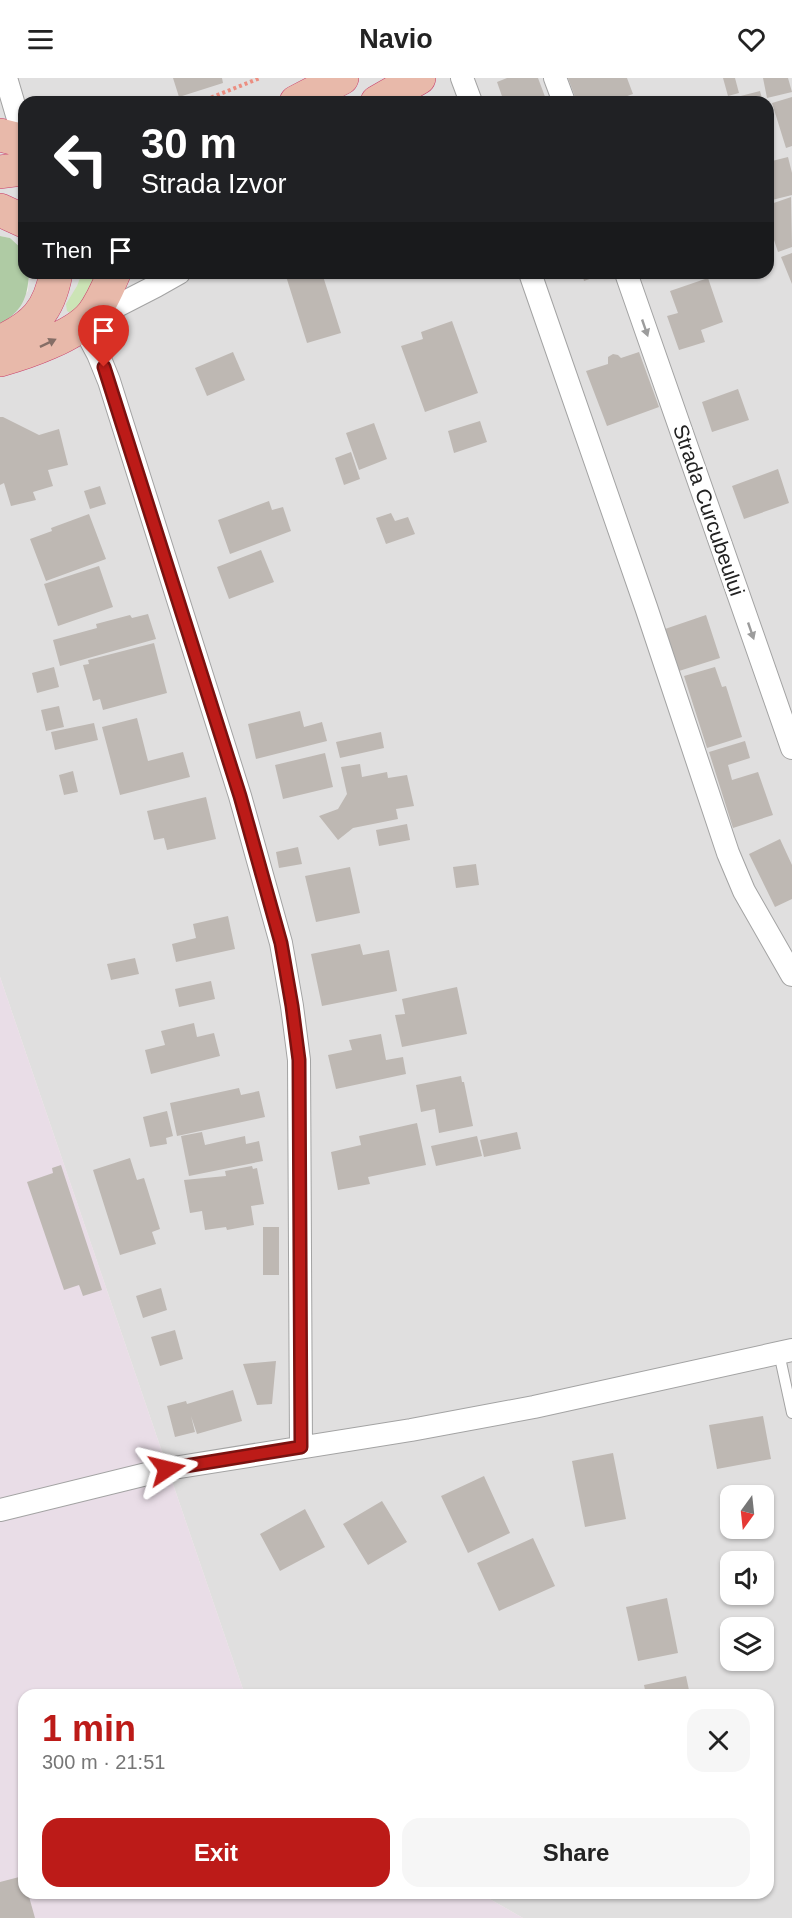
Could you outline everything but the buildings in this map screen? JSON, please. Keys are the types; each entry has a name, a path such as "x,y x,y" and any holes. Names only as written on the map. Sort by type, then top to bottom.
{"highway":[{"path":"308,96 342,78"},
{"path":"388,96 419,78"},
{"path":"0,172 18,170"},
{"path":"0,208 18,204"},
{"path":"0,208 18,217"},
{"path":"0,342 22,331 46,306 55,279"},
{"path":"0,360 38,348 82,324 99,304 111,279"}],"street":[{"path":"6,78 14,132"},
{"path":"462,78 469,96"},
{"path":"555,78 562,96"},
{"path":"168,279 82,324 109,381 240,796 281,943 299,1060 301,1447"},
{"path":"532,279 646,607 728,854 744,891 792,975"},
{"name":"Strada Curcubeului","path":"628,279 792,748"},
{"path":"0,1510 167,1469 411,1430 534,1407 786,1352"}],"lane":[{"path":"786,1352 792,1413"}],"path":[{"path":"215,96 260,78"}],"shaded area":[{"path":"0,78 792,78 792,1918 523,1918 490,1899 774,1899 774,1689 243,1689 0,977 0,324 28,291 29,279 774,279 774,96 18,96 18,247 10,238 0,236"},
{"path":"0,977 243,1689 18,1689 18,1899 490,1899 523,1918 0,1918"}],"green space":[{"path":"0,236 10,238 18,245 18,279 28,279 22,304 14,314 0,324"},
{"path":"80,279 99,279 74,315 67,311 66,304"}],"route":[{"path":"104,367 240,796 281,943 299,1060 301,1447 167,1469"}]}
